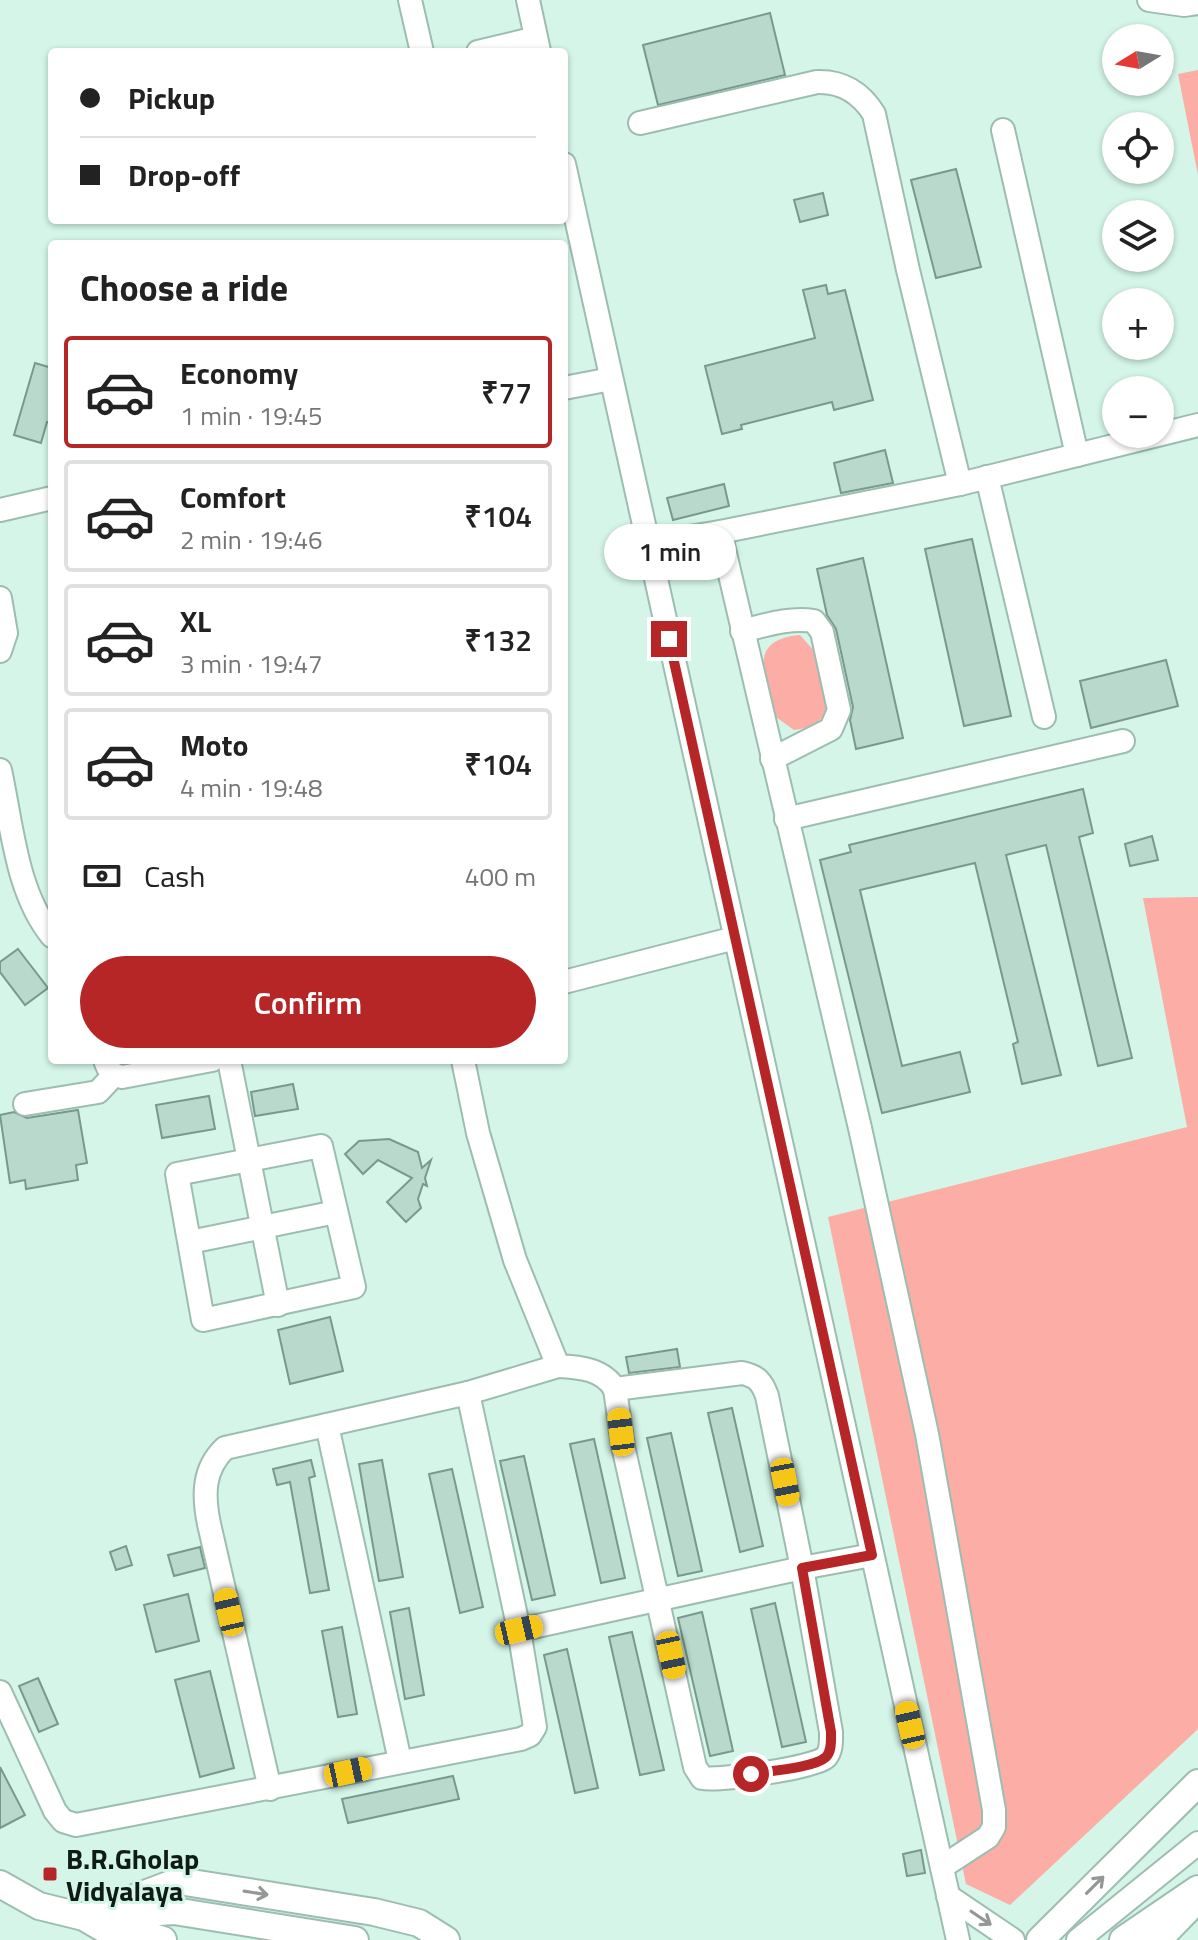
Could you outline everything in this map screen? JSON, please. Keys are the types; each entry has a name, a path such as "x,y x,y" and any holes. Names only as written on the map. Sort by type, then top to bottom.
{"main road":[{"path":"1040,1940 1198,1783"},
{"path":"84,1917 179,1881 374,1912 419,1923 446,1940"},
{"path":"0,1884 39,1906 163,1940"},
{"path":"1123,1940 1198,1889"},
{"path":"1158,1940 1198,1899"},
{"path":"84,1917 174,1911 355,1940"},
{"path":"84,1917 123,1940"},
{"path":"1174,1940 1198,1926"}],"street":[{"path":"410,0 418,48"},
{"path":"512,48 538,45 528,0"},
{"path":"1149,0 1184,5 1198,3"},
{"path":"640,123 817,82 835,81 864,99 874,114 960,484"},
{"path":"1003,130 1077,455"},
{"path":"568,182 958,1940"},
{"path":"568,387 611,379"},
{"path":"649,549 689,537 960,484 1198,425"},
{"path":"987,477 1044,717"},
{"path":"0,510 48,499"},
{"path":"720,532 860,1128 927,1434 994,1810 994,1827 988,1837 942,1867"},
{"path":"0,598 6,633 0,651"},
{"path":"742,631 804,619 814,621 822,632 839,710 836,719 831,729 772,759"},
{"path":"786,819 1123,741"},
{"path":"0,770 23,877 34,909 48,930"},
{"path":"568,981 735,938"},
{"path":"25,1104 98,1092 110,1068 135,1076 193,1064"},
{"path":"230,1064 278,1305"},
{"path":"464,1064 478,1133 515,1260 558,1366"},
{"path":"321,1146 354,1287 203,1320 177,1174 249,1159 321,1146"},
{"path":"190,1242 336,1212"},
{"path":"270,1789 204,1499 208,1471 214,1459 225,1448 468,1393 558,1366 599,1373 609,1379 615,1389 623,1446 695,1767 702,1778 722,1780 825,1758 831,1748 831,1732 802,1568 763,1383 754,1375 742,1373 615,1389"},
{"path":"0,1692 55,1811 63,1821 76,1825 270,1789 530,1735 535,1727 519,1630 468,1393"},
{"path":"327,1425 400,1761"},
{"path":"519,1630 872,1555"},
{"path":"1078,1940 1198,1843"},
{"path":"948,1896 1013,1940"}],"shaded area":[{"path":"1198,70 1198,175 1178,74"},
{"path":"800,635 815,652 827,710 814,724 794,730 776,717 764,664 765,653 771,645 783,638"},
{"path":"1198,897 1198,1729 1010,1905 966,1884 828,1217 1187,1127 1143,898"}],"building":[{"path":"770,13 785,75 658,105 643,45"},
{"path":"956,169 981,267 936,278 911,180"},
{"path":"823,193 828,215 800,222 794,200"},
{"path":"826,285 828,294 845,290 873,400 834,410 832,402 741,425 742,429 722,434 705,366 815,338 803,290"},
{"path":"35,363 48,367 48,422 41,443 14,435"},
{"path":"885,450 893,483 841,493 834,463"},
{"path":"724,484 729,506 673,520 667,498"},
{"path":"972,539 1011,716 964,726 925,549"},
{"path":"863,558 903,738 856,749 850,720 853,707 836,629 827,615 817,569"},
{"path":"1166,660 1178,706 1091,728 1080,681"},
{"path":"1083,789 1093,833 1079,837 1132,1058 1098,1066 1046,845 1006,855 1061,1075 1022,1084 1013,1044 1018,1042 975,863 860,890 902,1066 960,1052 970,1092 882,1113 820,860 851,852 849,845"},
{"path":"1152,836 1158,860 1130,866 1125,844"},
{"path":"18,949 48,988 25,1005 0,972 0,962"},
{"path":"293,1084 298,1109 255,1116 251,1092"},
{"path":"209,1096 215,1129 162,1138 156,1105"},
{"path":"78,1110 87,1163 76,1165 78,1180 26,1189 25,1180 10,1183 0,1115 14,1112 27,1118"},
{"path":"389,1139 418,1152 422,1168 431,1160 425,1178 427,1186 423,1184 418,1199 421,1208 406,1222 387,1202 412,1178 378,1160 363,1174 345,1154 359,1141"},
{"path":"330,1317 343,1371 290,1384 278,1330"},
{"path":"677,1349 680,1367 629,1373 626,1357"},
{"path":"732,1408 763,1546 740,1552 708,1413"},
{"path":"671,1433 702,1571 678,1576 647,1438"},
{"path":"594,1439 625,1578 601,1583 570,1444"},
{"path":"524,1456 555,1595 532,1600 500,1461"},
{"path":"311,1460 315,1476 309,1478 329,1590 310,1593 290,1482 277,1485 273,1469"},
{"path":"382,1460 403,1577 379,1581 359,1464"},
{"path":"452,1469 483,1607 460,1613 429,1474"},
{"path":"126,1546 132,1565 116,1570 110,1552"},
{"path":"200,1547 205,1568 174,1576 168,1555"},
{"path":"188,1594 199,1641 156,1652 144,1605"},
{"path":"775,1603 806,1742 782,1747 751,1609"},
{"path":"409,1608 424,1695 405,1699 390,1612"},
{"path":"702,1612 733,1751 710,1756 678,1618"},
{"path":"342,1627 357,1714 338,1717 322,1631"},
{"path":"632,1632 664,1770 640,1775 609,1637"},
{"path":"567,1649 598,1788 575,1793 544,1655"},
{"path":"210,1671 234,1768 200,1777 175,1680"},
{"path":"38,1678 58,1724 39,1732 19,1686"},
{"path":"0,1767 25,1815 0,1828"},
{"path":"453,1776 459,1799 348,1823 342,1799"},
{"path":"921,1850 925,1873 907,1876 903,1854"}],"place":[{"name":"B.R.Gholap Vidyalaya","path":"50,1874"}],"route":[{"path":"669,639 872,1555 802,1568 831,1732 831,1748 825,1758 808,1764 751,1774"}]}
